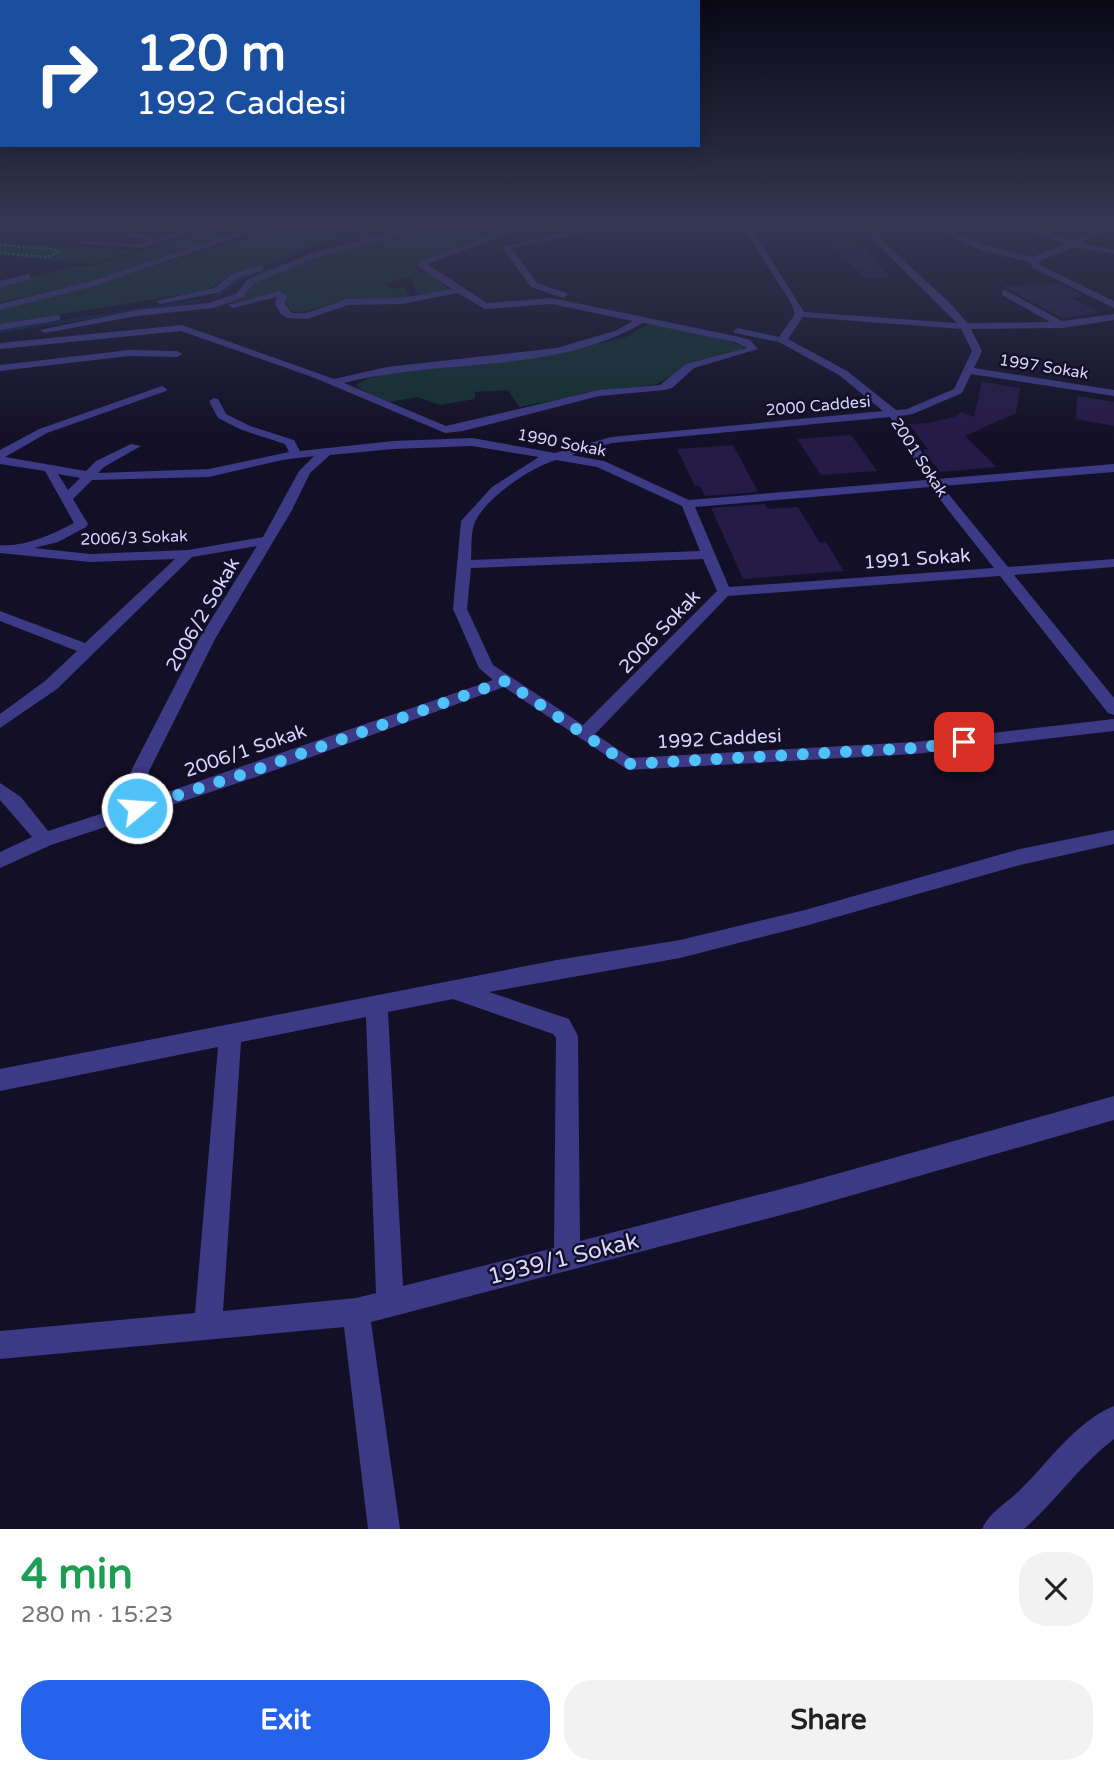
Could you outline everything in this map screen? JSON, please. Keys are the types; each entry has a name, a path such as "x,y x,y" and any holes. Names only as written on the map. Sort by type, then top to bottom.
{"street":[{"path":"0,307 40,297"},
{"path":"0,327 182,297"},
{"path":"191,310 232,297"},
{"path":"0,337 105,318 167,311 205,312 265,297"},
{"path":"282,297 280,304 284,312 290,316 307,316 347,302 401,301 420,297"},
{"path":"0,346 182,328 334,382 437,427 451,430 599,393 661,388 668,386 690,366 753,349 747,342 552,301 485,306 471,297"},
{"name":"2001 Sokak","path":"571,297 782,340 843,373 894,414 934,484 1114,709"},
{"path":"792,297 800,314"},
{"path":"935,297 966,325 977,351 968,370"},
{"path":"1013,297 1063,325"},
{"path":"167,311 174,299"},
{"path":"782,340 800,314"},
{"path":"800,314 1003,328 1063,325 1114,317"},
{"path":"334,382 387,370 479,361 574,346 619,336 643,319"},
{"path":"0,368 129,353 177,354"},
{"name":"1997 Sokak","path":"968,370 1114,393"},
{"name":"2000 Caddesi","path":"551,457 611,440 909,412 958,391 968,370"},
{"path":"0,457 43,431 162,389"},
{"path":"214,401 222,416 246,428 290,442 296,454"},
{"name":"1990 Sokak","path":"0,457 88,475 209,473 296,454 428,442 472,442 600,464 687,504 1114,468"},
{"path":"66,499 100,464 135,446"},
{"name":"2006/2 Sokak","path":"137,808 141,771 207,639 268,540 305,471 327,451"},
{"name":"1992 Caddesi","path":"551,457 538,461 496,490 468,521 460,609 487,668 628,764 915,748 1114,725"},
{"path":"4,552 53,538 80,524 49,468"},
{"name":"2006 Sokak","path":"584,736 723,592 687,504"},
{"name":"2006/3 Sokak","path":"4,552 90,558 188,554 268,540"},
{"path":"0,722 51,685 188,554"},
{"path":"464,564 709,555"},
{"name":"1991 Sokak","path":"723,592 1114,563"},
{"path":"0,616 88,650"},
{"name":"2006/1 Sokak","path":"0,860 44,840 250,772 505,681"},
{"path":"0,790 15,802 44,840"},
{"path":"0,1080 680,948 805,918 1020,857 1114,837"},
{"path":"453,990 561,1026 567,1036 568,1257"},
{"path":"377,1005 390,1303"},
{"path":"208,1325 230,1034"},
{"name":"1939/1 Sokak","path":"0,1345 356,1311 804,1196 1114,1108"},
{"path":"356,1311 384,1529"},
{"path":"998,1529 1016,1517 1089,1437 1114,1421"}],"green space":[{"path":"0,297 23,297 0,303"},
{"path":"44,297 166,297 0,324 0,309"},
{"path":"254,297 199,311 238,299"},
{"path":"286,297 408,297 343,301 293,312 286,304"},
{"path":"649,324 727,340 744,347 739,352 700,360 655,385 619,388 519,407 508,390 475,392 475,399 440,405 417,397 390,402 355,385 393,372 557,354 626,337"}],"building":[{"path":"1023,297 1076,297 1072,298 1100,313 1062,318"},
{"path":"982,382 1020,388 1016,413 965,436 997,467 940,472 923,450 928,449 909,424 928,423 954,417 962,412 974,417"},
{"path":"1077,396 1114,402 1114,426 1076,419"},
{"path":"851,435 877,471 821,475 797,439"},
{"path":"733,445 758,492 705,496 700,486 695,486 677,449"},
{"path":"765,504 768,509 798,507 820,543 826,542 844,571 743,579 711,508"}],"waterway":[{"path":"0,331 198,301"}],"route":[{"path":"137,808 250,772 505,681 628,764 915,748 964,742"}]}
